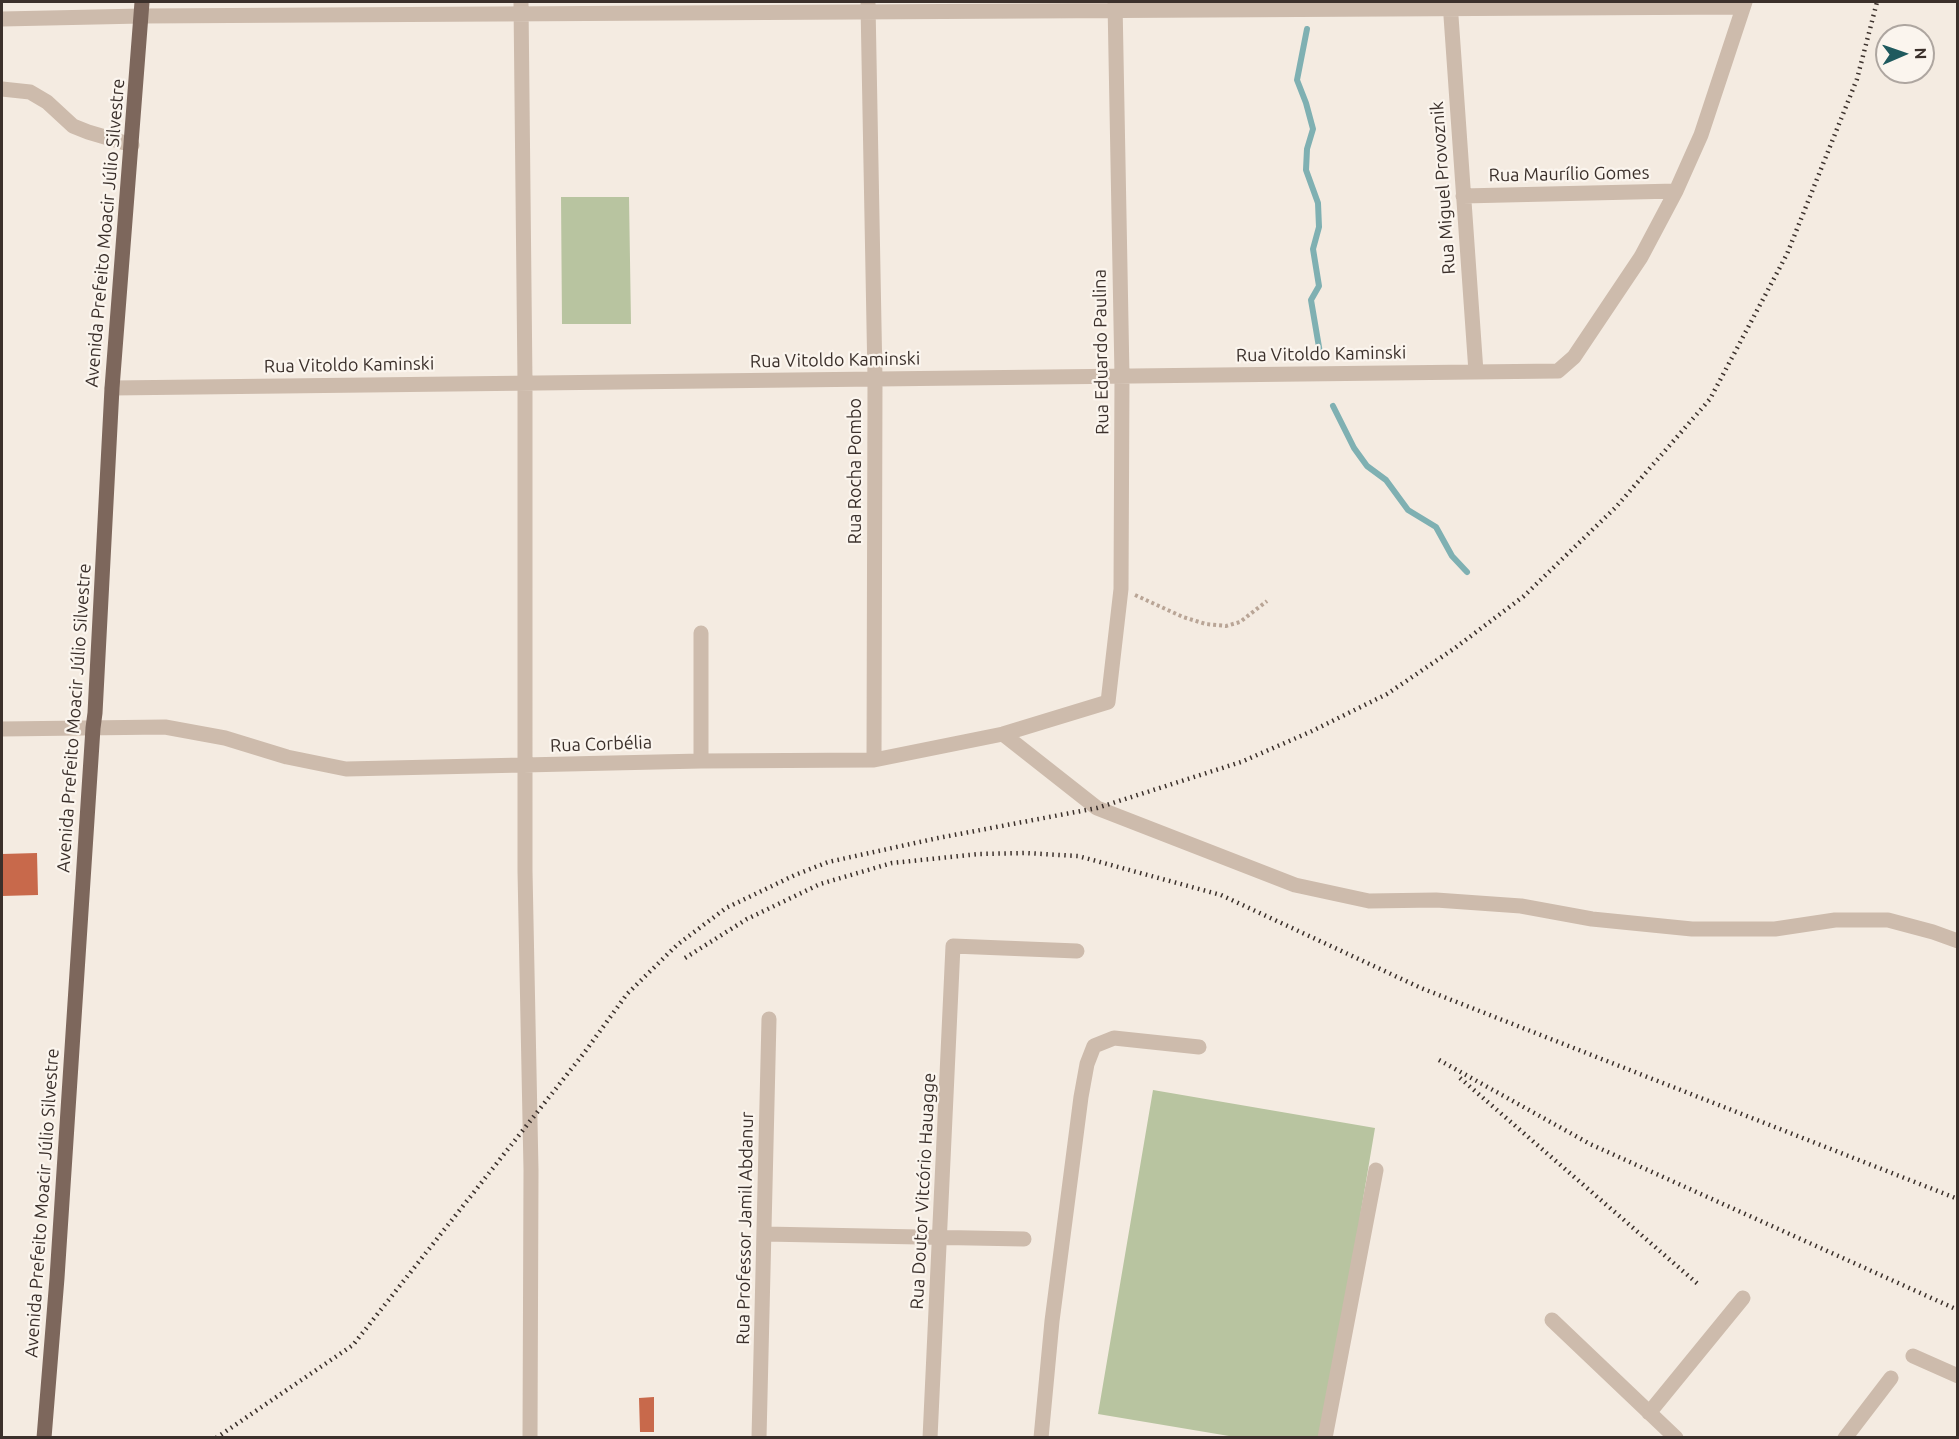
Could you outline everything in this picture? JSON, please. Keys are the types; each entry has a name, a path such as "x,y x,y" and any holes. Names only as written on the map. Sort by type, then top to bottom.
{"main road":[{"name":"Avenida Prefeito Moacir Júlio Silvestre","path":"44,1437 62,1209 95,713 112,388 142,9"}],"street":[{"path":"2,19 142,9 1744,4 1701,135 1676,192"},
{"name":"Rua Miguel Provoznik","path":"1450,5 1476,372"},
{"name":"Rua Eduardo Paulina","path":"1108,702 1121,589 1122,376 1115,6"},
{"name":"Rua Rocha Pombo","path":"868,7 875,379 874,760"},
{"path":"521,8 525,383 525,871 531,1170 530,1437"},
{"path":"2,89 30,92 46,102 73,126 132,145"},
{"name":"Rua Maurílio Gomes","path":"1463,195 1676,192"},
{"name":"Rua Vitoldo Kaminski","path":"112,388 1558,371 1574,357 1641,257 1676,192"},
{"path":"701,633 701,761"},
{"name":"Rua Corbélia","path":"2,729 165,727 225,738 287,758 346,769 701,761 874,760 1003,734 1108,702"},
{"path":"1003,734 1097,808 1295,885 1369,902 1436,900 1521,906 1592,919 1692,929 1775,929 1835,920 1888,921 1958,941"},
{"name":"Rua Doutor Vitcório Hauagge","path":"930,1437 954,946 1077,951"},
{"name":"Rua Professor Jamil Abdanur","path":"759,1437 769,1018"},
{"path":"1041,1437 1052,1321 1081,1097 1094,1046 1114,1038 1199,1047"},
{"path":"1325,1437 1376,1170"},
{"path":"764,1234 1024,1239"},
{"path":"1649,1413 1743,1298"},
{"path":"1552,1320 1676,1437"},
{"path":"1913,1356 1958,1376"},
{"path":"1845,1437 1891,1378"}],"path":[{"path":"1121,589 1183,617 1206,624 1226,626 1240,622 1267,601"}],"green space":[{"path":"561,197 629,197 631,324 562,324"},
{"path":"1153,1090 1375,1128 1323,1437 1235,1437 1098,1414"}],"building":[{"path":"37,853 38,895 2,896 2,854"},
{"path":"654,1397 654,1432 640,1432 639,1398"}],"waterway":[{"path":"1307,29 1297,80 1313,129 1307,149 1306,170 1318,203 1319,227 1313,249 1319,286 1311,300 1320,353"},
{"path":"1333,406 1354,448 1367,466 1386,480 1408,510 1436,527 1452,556 1467,572"}],"railway":[{"path":"216,1438 353,1345 584,1053 627,994 677,945 726,908 828,862 938,838 1097,808 1241,762 1310,732 1387,694 1455,648 1524,596 1616,507 1710,399 1787,254 1857,79 1877,2"},
{"path":"685,958 747,919 820,884 892,863 979,854 1025,853 1078,856 1221,895 1421,988 1958,1199"},
{"path":"1439,1060 1590,1144 1958,1310"},
{"path":"1460,1078 1699,1285"}]}
